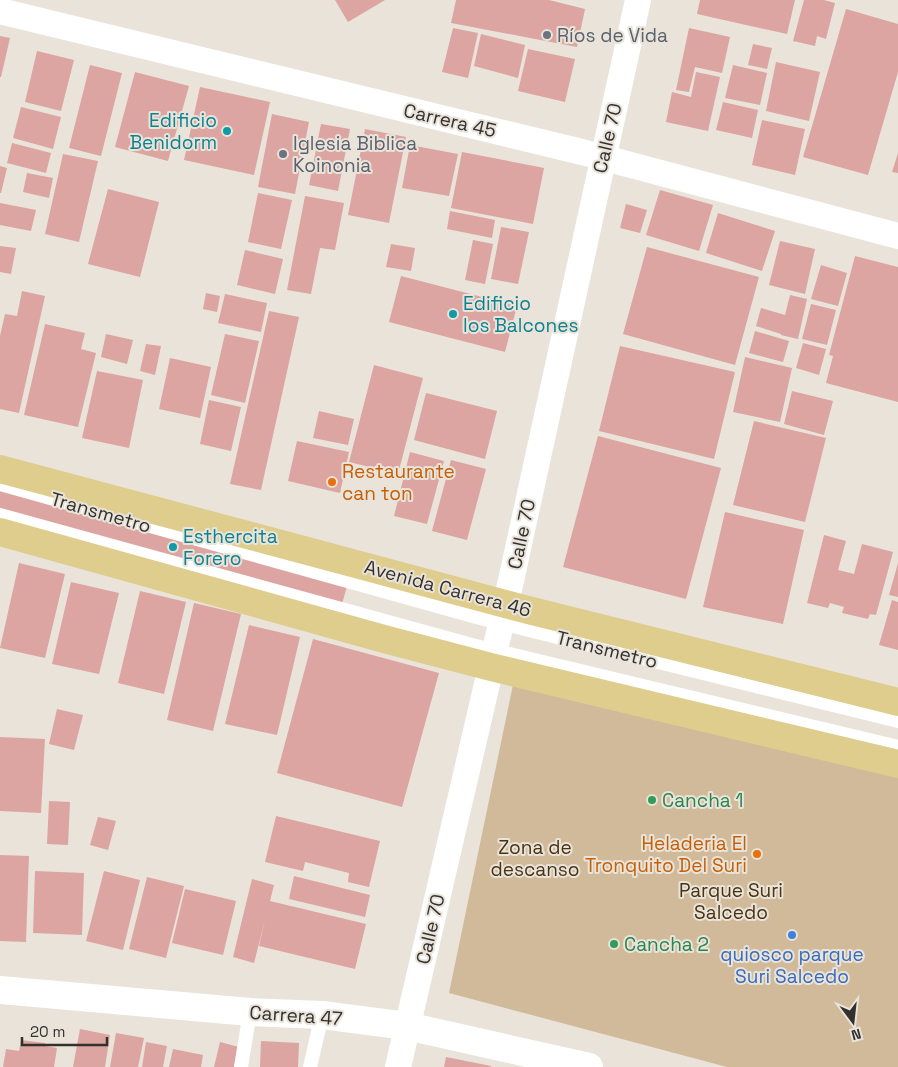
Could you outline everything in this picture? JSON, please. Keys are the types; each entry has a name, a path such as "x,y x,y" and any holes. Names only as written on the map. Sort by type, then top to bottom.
{"main road":[{"name":"Avenida Carrera 46","path":"0,469 503,613 898,702"},
{"path":"0,532 384,640 493,659 898,764"}],"street":[{"name":"Calle 70","path":"398,1067 493,659 638,0"},
{"name":"Carrera 45","path":"0,11 603,157 898,236"},
{"name":"Carrera 47","path":"0,990 250,1012 322,1015 407,1026 589,1067"}],"lane":[{"name":"Transmetro","path":"0,484 503,613 898,721"},
{"name":"Transmetro","path":"0,515 493,659 898,747"},
{"path":"241,1067 250,1012"},
{"path":"311,1067 322,1015"}],"green space":[{"name":"Parque Suri Salcedo","path":"514,680 898,775 898,1067 727,1067 449,993"}],"building":[{"path":"335,0 385,0 348,22"},
{"name":"Ríos de Vida","path":"456,0 549,0 585,9 577,47 451,23"},
{"path":"700,0 795,0 787,34 697,14"},
{"path":"804,0 824,0 835,3 826,39 817,36 815,46 793,41"},
{"path":"846,9 898,24 898,72 868,175 803,157"},
{"path":"453,28 478,33 468,78 442,72"},
{"path":"689,28 730,37 722,73 695,67 689,92 676,90"},
{"path":"481,34 525,45 518,78 474,66"},
{"path":"0,36 10,38 1,77 0,77"},
{"path":"753,44 772,48 767,69 748,65"},
{"path":"528,49 575,59 565,102 518,91"},
{"path":"37,51 74,60 61,111 25,102"},
{"path":"776,62 820,72 809,121 766,111"},
{"path":"90,65 122,73 101,156 69,148"},
{"path":"733,65 767,73 760,105 725,98"},
{"path":"135,72 189,86 168,161 115,147"},
{"path":"696,72 720,77 708,131 666,122 672,92 691,97"},
{"name":"Edificio Benidorm","path":"200,87 270,102 254,175 184,160"},
{"path":"723,102 758,110 752,138 716,130"},
{"path":"21,107 61,117 53,149 13,138"},
{"name":"Iglesia Biblica Koinonia","path":"272,114 309,122 295,194 258,187"},
{"path":"762,120 805,129 795,175 752,165"},
{"path":"321,124 350,129 338,191 309,185"},
{"path":"365,129 406,137 389,223 348,215"},
{"path":"12,143 51,153 46,173 7,163"},
{"path":"410,145 458,154 449,196 402,188"},
{"path":"462,152 544,168 533,224 451,208"},
{"path":"898,153 898,173 892,172"},
{"path":"63,154 98,161 79,242 45,234"},
{"path":"0,166 7,168 1,193 0,193"},
{"path":"27,173 53,178 49,198 23,192"},
{"path":"108,189 159,202 140,277 88,264"},
{"path":"660,190 713,205 699,251 646,235"},
{"path":"258,193 292,200 281,249 248,242"},
{"path":"305,196 344,203 335,250 320,248 311,294 287,290"},
{"path":"0,203 36,210 31,231 0,225"},
{"path":"626,204 647,210 640,233 620,228"},
{"path":"450,211 495,220 492,238 447,229"},
{"path":"718,213 775,231 762,271 706,253"},
{"path":"501,227 529,232 518,284 491,279"},
{"path":"473,240 493,244 485,284 465,280"},
{"path":"780,241 815,249 805,294 769,285"},
{"path":"391,244 415,248 411,271 386,267"},
{"path":"0,246 16,248 11,274 0,272"},
{"path":"647,247 759,277 735,365 623,334"},
{"path":"245,250 283,259 275,294 237,285"},
{"path":"855,256 898,267 898,402 826,383 833,356 829,355"},
{"path":"821,265 847,273 838,306 811,299"},
{"name":"Edificio los Balcones","path":"401,276 517,306 505,352 389,322"},
{"path":"22,291 45,296 19,413 0,409 0,336 5,314 17,316"},
{"path":"206,293 220,296 217,312 203,309"},
{"path":"225,294 267,303 261,332 218,323"},
{"path":"790,295 807,299 798,339 756,326 761,308 785,315"},
{"path":"811,304 836,310 827,345 802,339"},
{"path":"269,311 299,317 261,490 230,484"},
{"path":"45,324 85,333 81,349 96,353 78,427 24,415"},
{"path":"755,331 789,341 783,362 749,353"},
{"path":"106,334 133,340 127,364 101,357"},
{"path":"225,334 259,341 245,403 211,395"},
{"path":"803,343 826,349 819,375 796,368"},
{"path":"146,344 161,346 155,375 140,371"},
{"path":"620,346 735,372 714,459 599,431"},
{"path":"745,357 792,368 780,422 733,412"},
{"path":"170,358 211,367 200,418 159,409"},
{"path":"374,365 423,378 398,474 349,462"},
{"path":"97,371 143,380 129,448 82,438"},
{"path":"792,391 833,401 824,435 784,424"},
{"path":"426,393 497,411 485,459 414,440"},
{"path":"209,400 241,407 231,451 200,444"},
{"path":"319,411 354,419 348,445 313,438"},
{"path":"754,421 826,438 805,522 733,505"},
{"path":"598,436 721,468 686,599 563,567"},
{"path":"297,441 349,452 340,493 288,481"},
{"path":"410,452 444,461 427,524 394,516"},
{"path":"451,460 486,469 467,540 432,531"},
{"name":"Esthercita Forero","path":"0,490 347,586 342,604 0,509"},
{"path":"725,512 804,530 783,624 703,607"},
{"path":"824,535 846,541 838,570 854,574 862,544 893,552 876,615 870,614 868,619 842,613 844,607 830,603 828,608 807,603"},
{"path":"19,563 65,574 45,658 0,648"},
{"path":"898,563 898,597 889,595"},
{"path":"71,582 119,593 99,674 52,664"},
{"path":"140,591 186,602 164,694 118,683"},
{"path":"892,600 898,602 898,650 879,645"},
{"path":"194,603 241,614 213,731 167,720"},
{"path":"249,625 300,637 277,735 225,724"},
{"path":"313,639 439,673 402,807 277,773"},
{"path":"57,709 83,715 74,750 49,744"},
{"path":"0,737 45,739 41,813 0,811"},
{"path":"49,801 70,802 68,845 47,844"},
{"path":"276,816 380,841 369,887 348,882 349,873 305,862 303,871 265,862"},
{"path":"98,817 116,821 108,850 90,845"},
{"path":"0,855 29,856 26,942 0,941"},
{"path":"35,871 84,873 82,935 33,933"},
{"path":"104,871 140,880 123,950 86,941"},
{"path":"294,876 370,895 365,917 289,899"},
{"path":"147,877 184,886 166,958 129,949"},
{"path":"252,879 274,885 270,901 366,924 355,969 259,946 265,920 254,963 233,957"},
{"path":"185,889 236,901 223,955 172,943"},
{"path":"80,1029 110,1035 105,1067 73,1067"},
{"path":"116,1033 144,1038 138,1067 110,1067"},
{"path":"21,1040 45,1043 45,1046 57,1048 54,1067 3,1067 6,1049 19,1051"},
{"path":"261,1041 299,1043 298,1067 260,1067"},
{"path":"146,1042 167,1046 163,1067 142,1067"},
{"path":"220,1042 239,1047 234,1067 214,1067"},
{"path":"173,1049 203,1055 201,1067 169,1067"},
{"path":"446,1057 491,1066 491,1067 444,1067"}],"place":[{"name":"Ríos de Vida","path":"547,35"},
{"name":"Edificio Benidorm","path":"227,131"},
{"name":"Iglesia Biblica Koinonia","path":"283,154"},
{"name":"Edificio los Balcones","path":"453,314"},
{"name":"Restaurante can ton","path":"332,482"},
{"name":"Esthercita Forero","path":"173,547"},
{"name":"Cancha 1","path":"652,800"},
{"name":"Heladeria El Tronquito Del Suri","path":"757,854"},
{"name":"quiosco parque Suri Salcedo","path":"792,935"},
{"name":"Cancha 2","path":"614,944"}],"park label":[{"name":"Zona de descanso","path":"535,858"}]}
